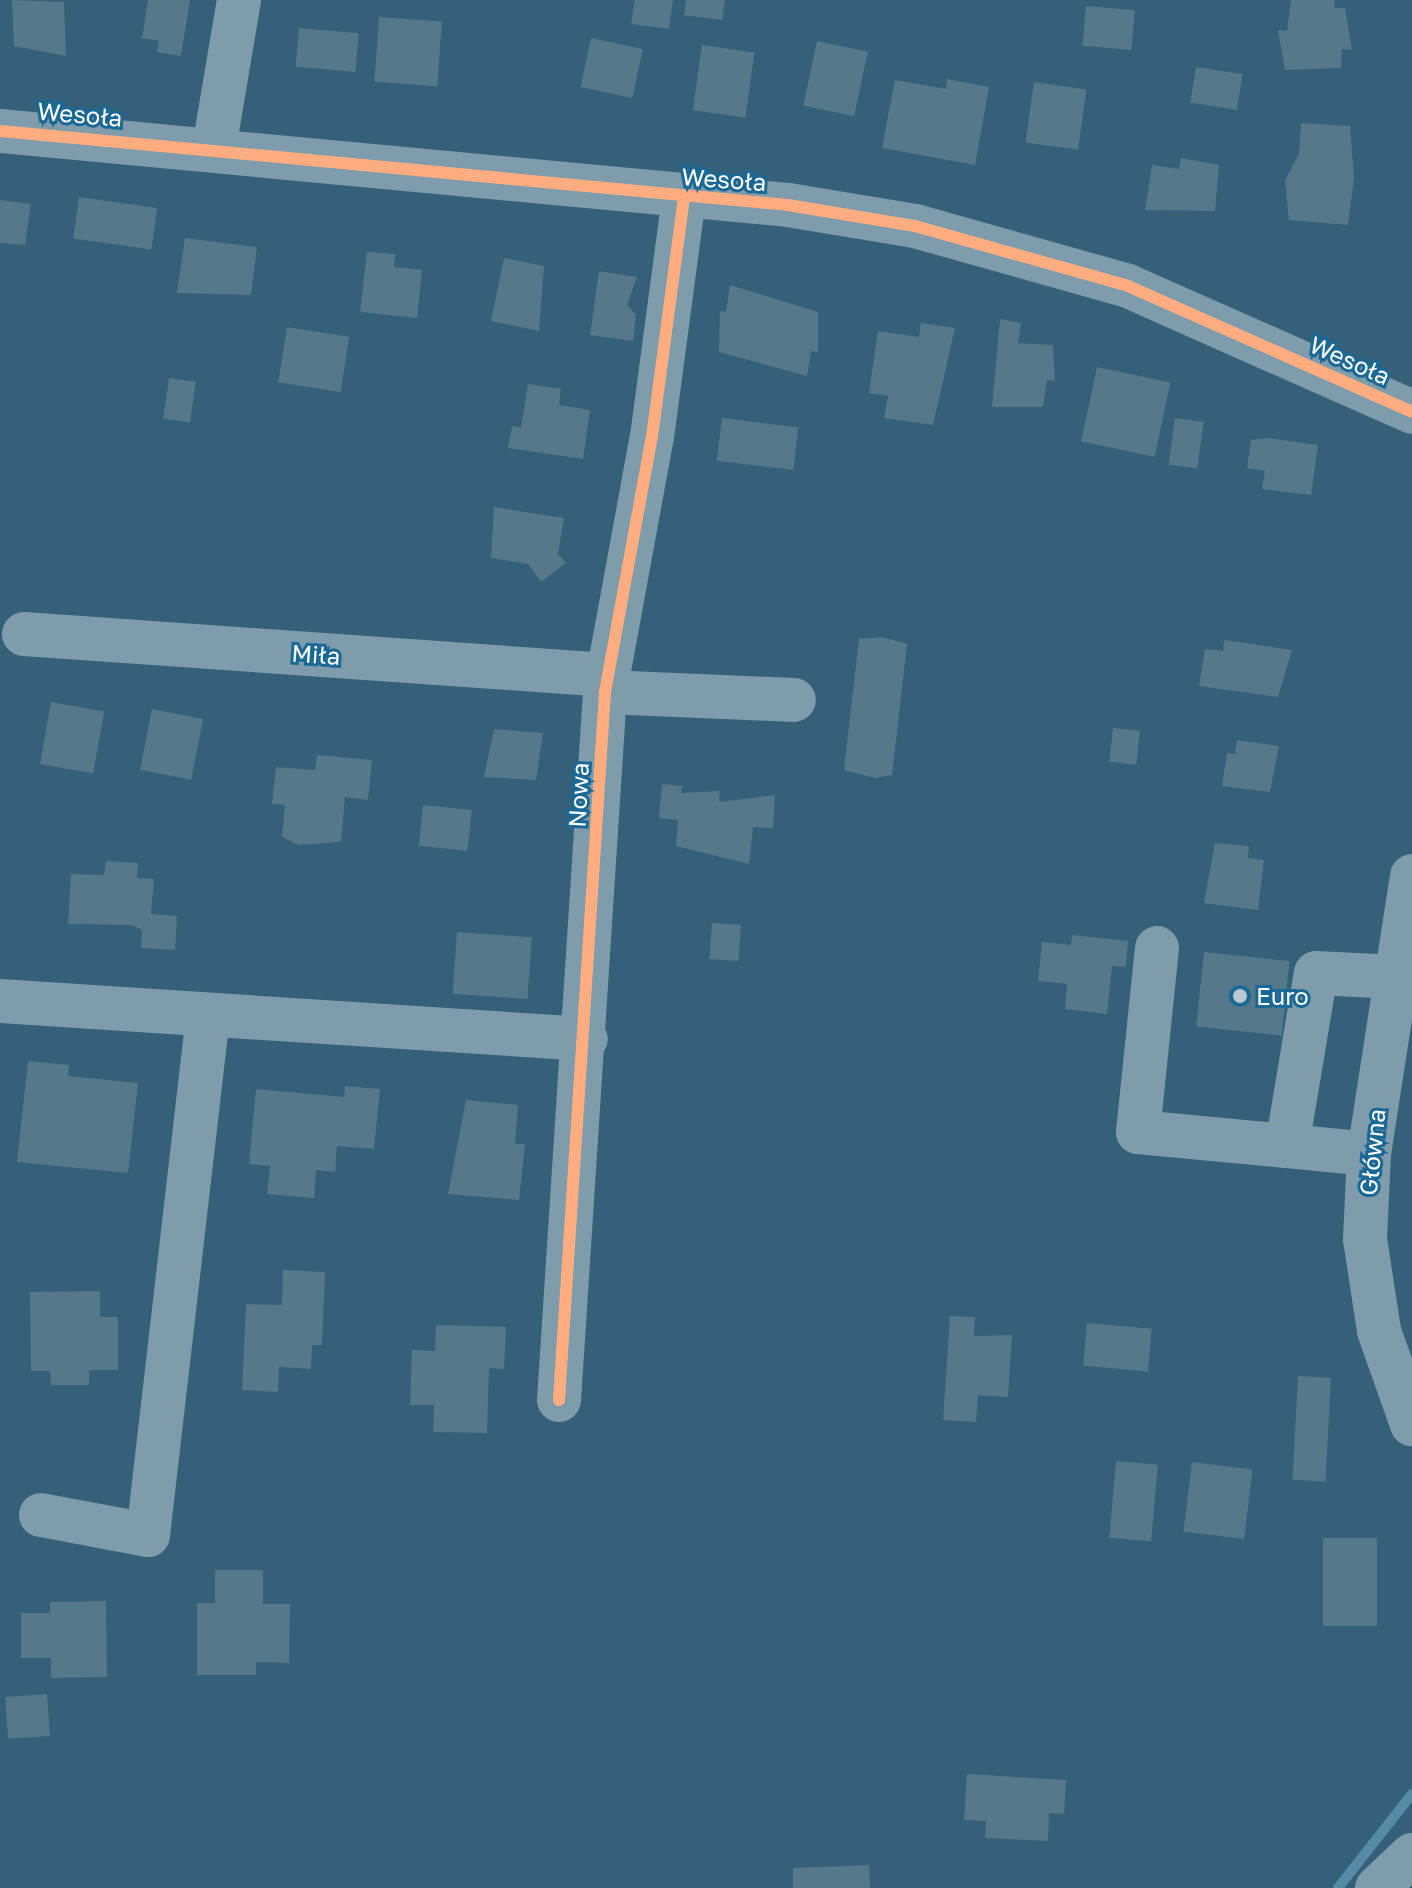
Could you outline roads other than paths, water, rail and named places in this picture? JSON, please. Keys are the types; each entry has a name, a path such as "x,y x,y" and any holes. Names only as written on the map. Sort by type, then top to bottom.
{"street":[{"path":"214,148 239,0"},
{"name":"Wesoła","path":"0,131 214,148 915,226 1128,286 1412,412"},
{"name":"Nowa","path":"559,1400 586,1039 607,683 652,437 684,198"},
{"name":"Miła","path":"24,634 794,700"},
{"name":"Główna","path":"1412,876 1369,1154 1365,1239 1379,1331 1412,1424"},
{"path":"1157,948 1138,1132 1369,1154"},
{"path":"1287,1146 1316,973 1396,977"},
{"path":"0,1001 586,1039"},
{"path":"41,1515 148,1535 208,1016"},
{"path":"1377,1888 1412,1855"}],"waterway":[{"path":"1338,1888 1412,1794"}],"place":[{"name":"Euro","path":"1240,996"}]}
